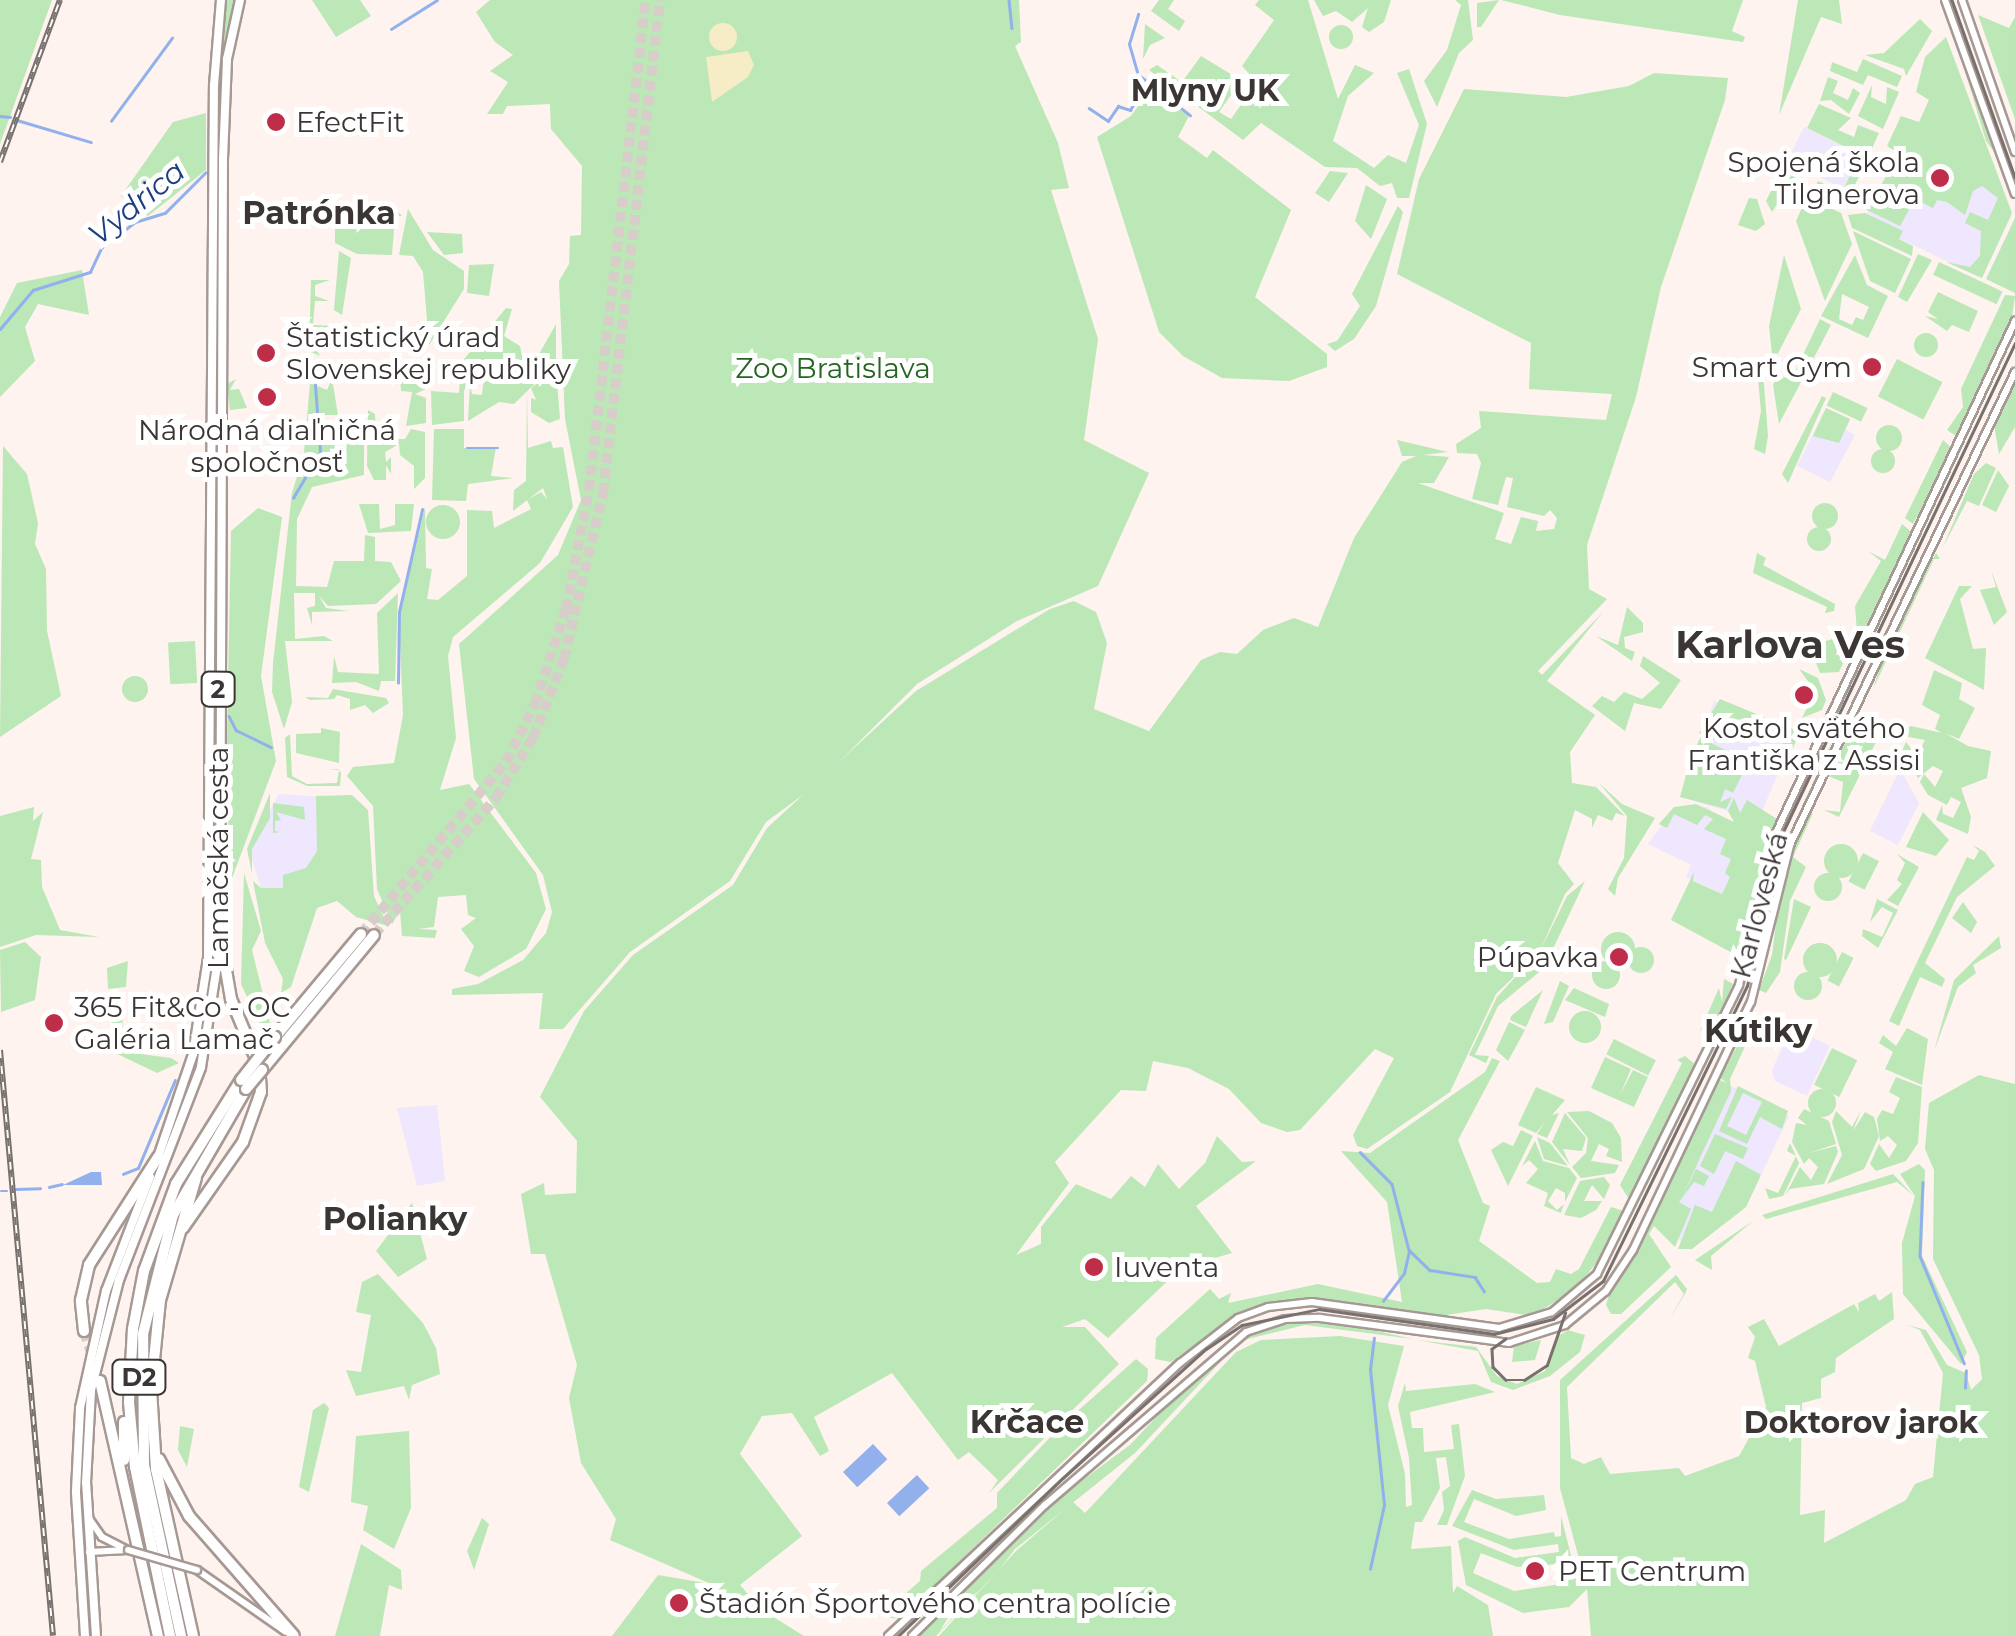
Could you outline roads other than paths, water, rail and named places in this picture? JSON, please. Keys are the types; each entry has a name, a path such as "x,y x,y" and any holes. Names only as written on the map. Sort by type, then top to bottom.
{"highway":[{"name":"D2","path":"170,1636 141,1503 129,1402 135,1315 154,1238 190,1156 360,934"},
{"name":"D2","path":"278,1041 374,934"},
{"path":"172,1257 194,1209 243,1142 260,1100 259,1066 231,998 220,935"},
{"name":"D2","path":"181,1636 144,1465 139,1389 154,1273 198,1162 244,1085"},
{"path":"84,1331 81,1300 89,1265 158,1156"},
{"path":"193,1636 152,1437 154,1344 198,1162"},
{"path":"100,1381 158,1636"},
{"path":"127,1498 129,1402"},
{"path":"152,1437 188,1516 292,1636"}],"main road":[{"name":"Lamačská cesta","path":"217,371 214,72 221,0"},
{"name":"Lamačská cesta","path":"85,1636 78,1554 77,1442 89,1354 202,1016 214,714 225,79 240,0"},
{"path":"1946,0 2015,194"},
{"path":"1962,0 2015,152"},
{"path":"1990,127 2005,123"},
{"name":"Karloveská","path":"888,1636 1165,1377 1227,1325 1280,1304 1344,1306 1478,1329 1545,1316 1576,1296 1603,1266 1746,964 1774,837 2015,321"},
{"name":"Karloveská","path":"912,1636 1235,1338 1285,1320 1329,1318 1482,1344 1556,1330 1586,1310 1616,1278 1764,970 1790,846 2015,372"},
{"path":"1920,530 1933,544"},
{"name":"Lamačská cesta","path":"96,1636 88,1517 88,1420 101,1340 201,1067 220,935 214,714"},
{"path":"1675,1120 1691,1128"},
{"path":"88,1517 102,1536 128,1550 197,1570 292,1636"},
{"path":"78,1554 128,1550"}],"water":[{"path":"91,1172 101,1172 102,1185 63,1185"},
{"path":"873,1444 887,1459 857,1487 843,1472"},
{"path":"917,1475 929,1488 899,1516 887,1503"}],"waterway":[{"name":"Vydrica","path":"391,29 437,0"},
{"path":"1009,0 1012,28"},
{"path":"1137,72 1129,44 1138,14"},
{"path":"111,121 172,38"},
{"path":"1139,75 1190,115"},
{"path":"1221,97 1226,80"},
{"path":"1089,108 1108,121 1118,106 1130,110 1146,82"},
{"path":"1185,88 1212,106 1219,99"},
{"path":"0,116 10,117"},
{"path":"17,120 91,142"},
{"name":"Vydrica","path":"0,329 33,290 90,272 101,248 135,222 165,213 205,173"},
{"path":"293,498 320,452 315,385"},
{"path":"467,448 498,448"},
{"path":"398,683 399,612 422,510"},
{"path":"229,716 236,730 271,747"},
{"path":"123,1174 138,1168 175,1080"},
{"path":"1360,1152 1392,1184 1409,1250 1430,1270 1475,1277 1484,1291"},
{"name":"Doktorov jarok","path":"1923,1182 1920,1256 1964,1363"},
{"path":"49,1187 62,1184"},
{"path":"16,1189 40,1188"},
{"path":"1,1191 7,1191"},
{"path":"1383,1301 1404,1273 1409,1251"},
{"path":"1370,1569 1384,1505 1370,1370 1374,1338"},
{"name":"Doktorov jarok","path":"1965,1388 1966,1371"}],"tunnel":[{"path":"361,934 506,762 535,704 566,609 589,490 646,0"},
{"path":"374,935 496,798 533,738 564,659 603,493 660,0"},
{"path":"84,1331 93,1359"}],"tram line":[{"path":"1952,0 2015,177"},
{"path":"898,1636 1063,1478 1206,1349 1242,1325 1319,1309 1494,1334 1553,1319 1603,1281 1747,986 1783,832 2015,343"},
{"path":"1506,1339 1492,1349 1493,1367 1506,1380 1524,1380 1547,1365 1565,1313"}],"railway":[{"path":"0,162 60,0"},
{"path":"0,1050 53,1636"}],"place":[{"name":"EfectFit","path":"276,122"},
{"name":"Spojená škola Tilgnerova","path":"1940,178"},
{"name":"Štatistický úrad Slovenskej republiky","path":"266,353"},
{"name":"Smart Gym","path":"1872,367"},
{"name":"Národná diaľničná spoločnosť","path":"267,397"},
{"name":"Kostol svätého Františka z Assisi","path":"1804,695"},
{"name":"Púpavka","path":"1619,957"},
{"name":"365 Fit&Co - OC Galéria Lamač","path":"54,1023"},
{"name":"Iuventa","path":"1094,1267"},
{"name":"PET Centrum","path":"1535,1571"},
{"name":"Štadión Športového centra polície","path":"679,1603"}],"district":[{"name":"Mlyny UK","path":"1205,91"},
{"name":"Patrónka","path":"319,213"},
{"name":"Karlova Ves","path":"1790,645"},
{"name":"Kútiky","path":"1758,1031"},
{"name":"Polianky","path":"395,1219"},
{"name":"Krčace","path":"1027,1422"},
{"name":"Doktorov jarok","path":"1861,1423"}],"park label":[{"name":"Zoo Bratislava","path":"833,368"}]}
